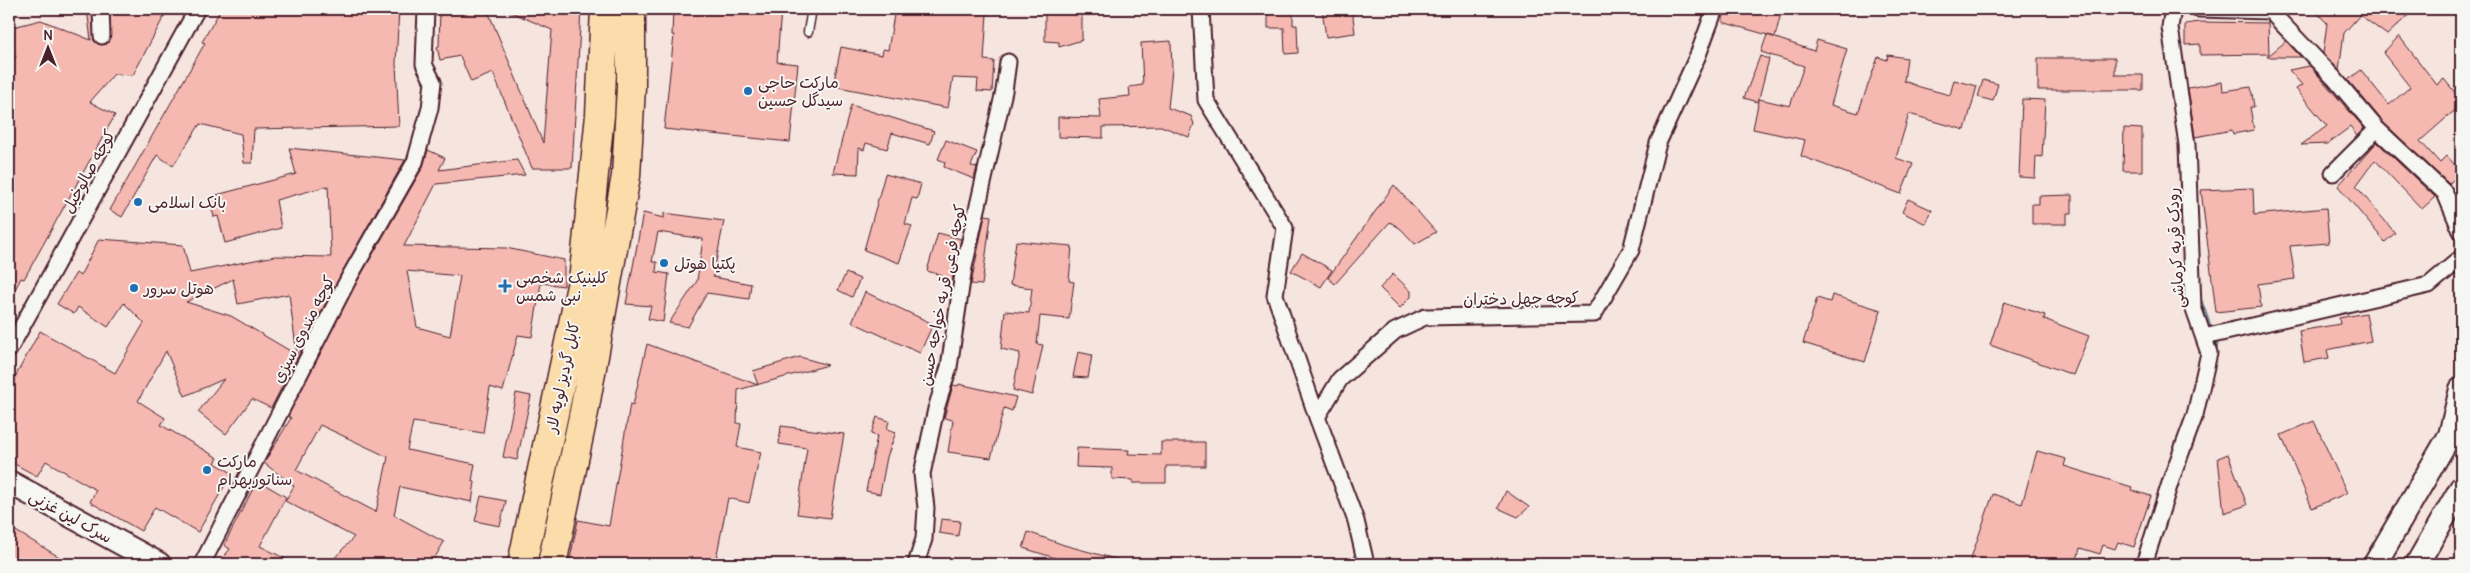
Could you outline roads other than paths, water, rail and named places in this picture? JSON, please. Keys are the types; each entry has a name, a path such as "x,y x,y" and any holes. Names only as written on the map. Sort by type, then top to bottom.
{"highway":[{"name":"کابل گردیز لویه لار","path":"522,564 584,272 600,115 605,9"},
{"name":"کابل گردیز لویه لار","path":"552,564 584,412 626,176 631,87 631,9"}],"street":[{"path":"101,9 102,36"},
{"name":"کوچه صالوخیل","path":"9,350 197,9"},
{"name":"کوچه مندوی سبزی","path":"202,564 350,276 415,162 430,108 433,82 424,64 426,9"},
{"path":"1201,9 1206,100 1285,228 1275,295 1317,417 1356,521 1366,564"},
{"name":"کوچه چهل دختران","path":"1317,417 1340,379 1395,331 1425,317 1594,314 1630,250 1658,144 1698,55 1715,9"},
{"name":"رودک قریه کرماشی","path":"2144,564 2172,477 2195,415 2209,353 2193,307 2187,145 2170,27 2173,9"},
{"path":"2199,9 2270,11 2334,78 2377,129 2445,193 2461,231"},
{"name":"کوچه فرعی قریه خواجه حسن","path":"916,564 924,539 926,508 922,474 936,409 949,367 964,266 1004,91 1008,62"},
{"path":"2333,173 2377,129"},
{"path":"2204,337 2429,285 2461,258"},
{"path":"2375,564 2450,435 2461,389"},
{"name":"سرک لین غزنی","path":"9,482 159,564"},
{"path":"2417,564 2461,488"}],"lane":[{"path":"808,32 812,9"}],"waterway":[{"path":"2199,298 2216,345 2214,353"}],"place":[{"name":"مارکت حاجی سیدگل حسین","path":"748,91"},
{"name":"بانک اسلامی","path":"138,202"},
{"name":"پکتیا هوتل","path":"664,263"},
{"name":"کلینیک شخصی نبی شمس","path":"505,286"},
{"name":"هوتل سرور","path":"134,288"},
{"name":"مارکت سناتوربهرام","path":"207,470"}]}
